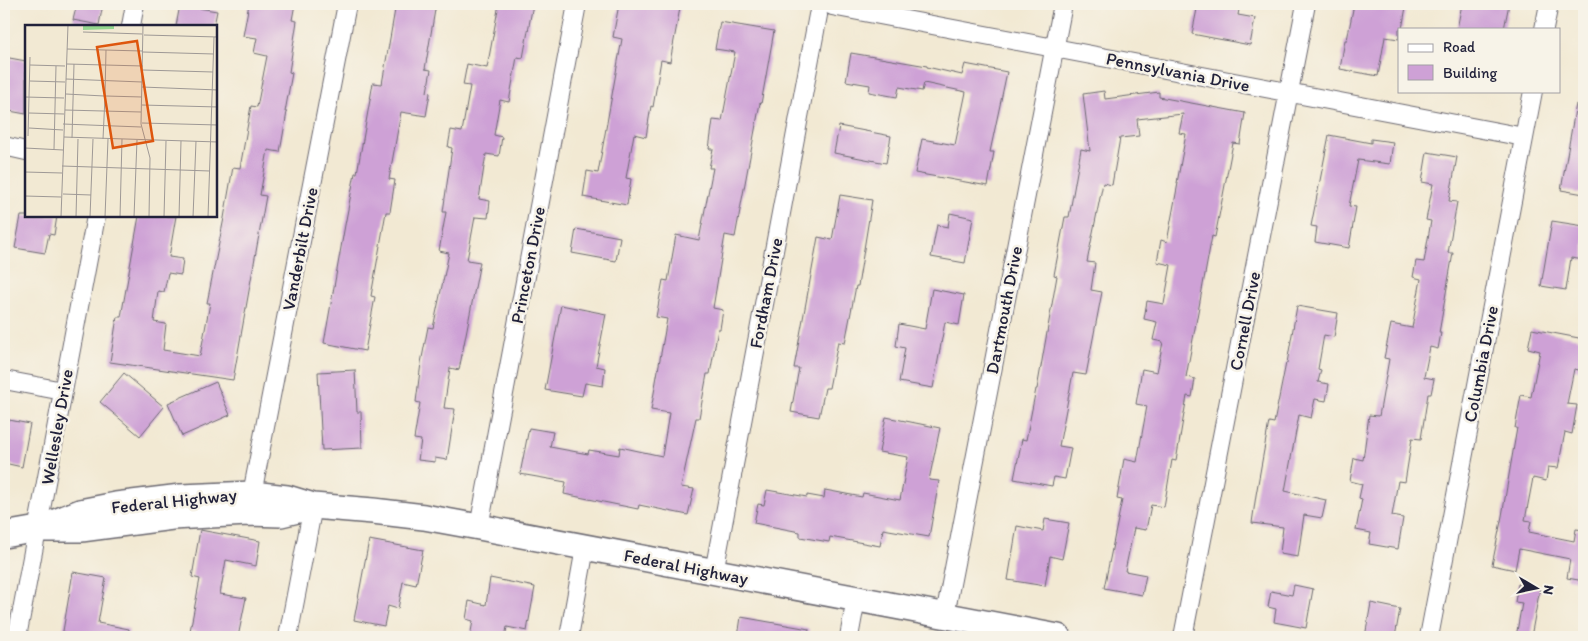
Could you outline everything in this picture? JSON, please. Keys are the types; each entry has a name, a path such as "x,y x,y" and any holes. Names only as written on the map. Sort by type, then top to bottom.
{"main road":[{"name":"Federal Highway","path":"38,529 80,512 116,505 180,497 252,494 287,498 313,506 424,517 1058,637"},
{"name":"Federal Highway","path":"4,535 38,529 81,529 211,514 281,514 313,506"}],"street":[{"path":"131,25 135,4"},
{"name":"Vanderbilt Drive","path":"252,494 347,4"},
{"name":"Princeton Drive","path":"479,527 577,4"},
{"name":"Dartmouth Drive","path":"945,616 1063,4"},
{"name":"Cornell Drive","path":"1183,637 1306,4"},
{"path":"1544,28 1549,4"},
{"name":"Pennsylvania Drive","path":"822,7 1055,48 1524,137"},
{"name":"Fordham Drive","path":"714,572 822,7"},
{"name":"Columbia Drive","path":"1429,637 1532,92"},
{"path":"4,146 25,151"},
{"name":"Wellesley Drive","path":"17,637 96,218"},
{"path":"4,380 63,391"},
{"path":"288,637 313,506"},
{"path":"569,637 585,548"},
{"path":"849,637 856,599"}],"building":[{"path":"77,4 103,4 99,25 73,20"},
{"path":"249,4 295,4 292,20 297,21 289,72 292,73 285,112 287,112 280,152 268,150 260,195 266,196 233,380 110,362 117,317 121,317 139,218 176,218 169,257 183,259 181,275 168,273 164,292 158,291 154,322 166,324 163,350 200,356 210,303 207,303 233,167 240,168 251,106 257,107 267,56 254,53 257,38 243,36"},
{"path":"396,4 436,4 425,69 431,70 427,92 430,93 426,116 401,112 389,179 395,180 390,212 386,212 371,296 375,297 365,351 324,343 373,83 382,84"},
{"path":"499,4 533,4 523,58 517,57 509,102 500,100 494,135 502,137 499,156 486,154 479,199 490,201 488,218 475,217 467,260 480,262 459,370 450,368 444,408 455,409 447,460 435,458 435,462 418,460 421,440 414,439 420,403 416,402 421,363 428,327 433,328 449,253 439,251 446,212 443,212 452,148 448,147 451,130 462,132 470,86 463,85 467,64 487,68"},
{"path":"619,4 659,4 680,8 670,62 661,60 646,137 634,134 626,178 631,179 627,205 583,197 587,171 598,173 622,39 613,37"},
{"path":"1198,4 1240,4 1238,15 1255,18 1250,45 1192,34"},
{"path":"1354,4 1388,4 1406,7 1402,28 1398,28 1398,39 1385,37 1378,76 1340,69 1345,40 1347,40"},
{"path":"1462,4 1509,4 1504,28 1457,28"},
{"path":"180,5 217,11 214,25 176,25"},
{"path":"720,22 774,31 735,237 725,235 713,308 723,310 720,329 718,329 710,374 707,374 699,418 696,418 681,487 694,489 688,515 639,505 638,509 564,494 566,482 520,474 529,428 553,432 550,447 588,454 589,450 619,455 620,447 662,456 669,413 651,410 667,319 656,317 663,280 668,281 676,235 699,240 713,168 709,168 713,149 709,149 713,120 722,121 735,52 715,49"},
{"path":"851,53 927,66 962,75 965,64 1007,72 990,152 994,152 988,186 915,173 922,139 955,145 966,92 924,83 922,91 899,87 897,97 869,92 870,85 846,81"},
{"path":"4,57 25,61 25,114 4,110"},
{"path":"1104,91 1105,99 1159,92 1159,97 1245,113 1240,144 1233,143 1215,237 1212,236 1186,377 1195,379 1192,397 1187,396 1176,461 1172,460 1164,507 1151,505 1146,530 1134,528 1125,571 1146,575 1142,595 1104,588 1122,500 1117,499 1124,459 1137,462 1147,406 1136,404 1142,369 1157,372 1163,342 1153,340 1157,322 1144,319 1147,301 1164,304 1171,265 1157,262 1161,240 1167,242 1178,183 1186,134 1179,133 1183,114 1137,119 1139,136 1120,138 1112,185 1103,183 1087,262 1095,263 1091,290 1102,292 1086,375 1073,373 1059,446 1071,448 1065,479 1054,477 1052,486 1014,479 1022,439 1026,440 1037,389 1057,276 1054,275 1065,217 1069,217 1081,149 1090,151 1083,94"},
{"path":"1576,104 1584,105 1584,194 1561,190"},
{"path":"839,126 891,136 886,163 834,153"},
{"path":"1329,135 1371,143 1371,139 1393,142 1390,164 1358,160 1349,206 1356,207 1349,248 1315,242 1317,227 1311,226"},
{"path":"1427,152 1457,157 1449,201 1457,202 1448,253 1453,253 1438,349 1430,347 1424,377 1434,379 1431,394 1428,394 1421,439 1412,438 1405,482 1398,481 1392,516 1403,518 1398,549 1369,544 1371,533 1356,530 1362,499 1359,498 1362,484 1350,481 1354,458 1363,460 1369,415 1379,416 1389,359 1384,358 1391,324 1412,328 1421,279 1413,277 1416,261 1424,262 1431,221 1426,220 1433,184 1422,182"},
{"path":"840,195 872,200 858,286 856,286 845,343 838,342 829,388 825,388 819,417 791,412 799,368 794,368 818,237 832,240"},
{"path":"950,213 973,218 965,263 931,257 937,225 948,227"},
{"path":"21,216 25,216 25,218 57,218 54,235 49,234 45,253 15,248"},
{"path":"1552,221 1584,226 1584,260 1571,258 1566,290 1541,286"},
{"path":"576,229 620,237 616,261 572,253"},
{"path":"932,289 964,295 959,325 945,322 933,388 899,382 905,348 896,346 899,324 925,329"},
{"path":"561,305 606,314 596,366 605,368 603,386 585,383 582,396 545,390"},
{"path":"1297,306 1338,313 1334,337 1324,335 1318,369 1321,370 1318,382 1329,384 1326,401 1315,399 1311,418 1299,415 1285,491 1326,500 1322,518 1304,515 1298,557 1280,554 1283,527 1252,523 1269,422 1274,423"},
{"path":"1532,329 1584,339 1584,371 1574,369 1567,404 1577,405 1572,434 1565,432 1558,468 1548,467 1546,481 1533,478 1525,520 1531,521 1529,532 1574,541 1576,529 1584,530 1584,581 1567,578 1570,559 1519,549 1515,570 1492,565 1502,516 1521,395 1531,397 1540,351 1528,348"},
{"path":"355,370 357,412 361,412 362,448 322,450 318,372"},
{"path":"124,373 164,407 140,436 100,402"},
{"path":"216,382 230,415 182,436 168,403"},
{"path":"886,417 940,428 929,480 939,481 929,537 883,529 880,546 830,537 829,542 800,537 800,532 754,523 758,504 764,505 767,490 824,498 825,490 862,497 863,493 900,500 908,457 879,452"},
{"path":"4,419 30,424 22,467 4,463"},
{"path":"1045,519 1069,523 1062,559 1050,556 1045,586 1008,580 1017,526 1043,531"},
{"path":"200,530 260,541 256,566 226,560 220,594 246,598 238,637 225,637 190,631 200,579 192,577"},
{"path":"369,540 423,550 416,585 403,582 398,609 388,606 384,626 354,620"},
{"path":"73,572 106,578 98,623 129,629 128,637 62,637"},
{"path":"490,578 535,587 527,631 507,627 505,637 470,637 473,621 466,619 469,601 486,605"},
{"path":"1518,584 1540,588 1531,637 1516,637 1522,603 1515,602"},
{"path":"1294,585 1313,589 1306,628 1274,622 1276,609 1268,607 1271,591 1292,595"},
{"path":"1371,603 1400,609 1395,637 1365,637"},
{"path":"741,617 809,629 808,637 738,637"}]}
